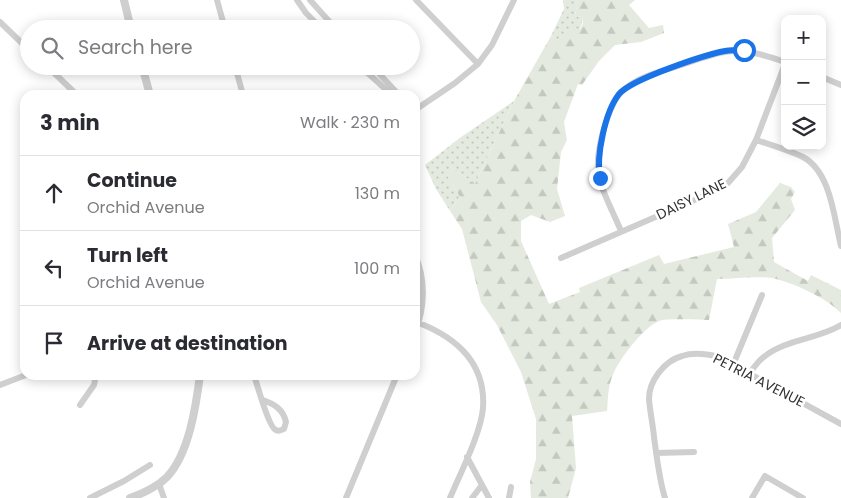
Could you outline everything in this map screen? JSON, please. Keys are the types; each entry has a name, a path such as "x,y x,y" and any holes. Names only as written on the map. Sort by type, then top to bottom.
{"street":[{"path":"124,0 129,20"},
{"path":"217,0 223,20"},
{"path":"297,0 313,20"},
{"path":"310,0 328,20"},
{"path":"416,0 478,64"},
{"path":"420,107 460,80 478,64 492,45 514,0"},
{"path":"0,22 20,41"},
{"path":"621,231 603,188 598,169 608,116 620,94 632,84 654,74 725,51 744,50 755,52 781,62"},
{"name":"DAISY LANE","path":"561,258 706,195 728,183 742,167 756,140 781,74"},
{"path":"56,75 72,90"},
{"path":"144,75 149,90"},
{"path":"237,75 242,90"},
{"path":"370,75 386,90"},
{"path":"380,75 394,90"},
{"path":"826,79 841,85"},
{"path":"756,140 798,155 816,167 826,187 841,244"},
{"path":"420,269 423,302 420,318"},
{"path":"733,365 762,295"},
{"path":"420,323 442,333 455,342 469,358 477,372 481,388 482,408 478,429 450,498"},
{"path":"750,373 764,356 777,348 832,330 841,325"},
{"name":"PETRIA AVENUE","path":"665,498 656,453 649,398 655,378 662,368 681,356 700,353 720,357 841,424"},
{"path":"0,385 20,377"},
{"path":"80,405 94,385 95,380"},
{"path":"130,498 159,484 173,469 182,453 198,395 200,380"},
{"path":"256,380 262,400 273,428 278,431 284,429 286,422 282,412 277,407 262,400"},
{"path":"346,498 395,380"},
{"path":"656,453 694,452"},
{"path":"467,457 488,498"},
{"path":"90,498 150,465"},
{"path":"752,498 764,476 803,498"},
{"path":"159,484 164,498"},
{"path":"472,498 482,485"},
{"path":"509,498 511,487"}],"green space":[{"path":"563,0 578,0 575,16 582,17 582,22 578,30 558,40 551,36 564,9"},
{"path":"578,0 635,0 629,5 649,28 663,25 664,33 641,42 615,45 599,61 582,85 578,84 564,122 567,140 561,152 557,189 565,216 550,222 531,215 521,221 521,241 549,304 580,292 579,288 659,255 664,264 734,247 728,224 756,212 780,183 791,187 795,192 791,199 795,210 772,238 774,262 808,281 811,275 841,290 841,313 818,296 781,280 760,277 717,279 709,320 669,320 653,324 634,342 615,370 608,395 607,411 572,416 576,468 568,498 531,498 530,482 536,459 536,419 521,372 497,325 481,302 462,229 450,211 460,197 447,175 447,171 451,167 475,184 514,101 551,36 558,40 570,27 580,29 583,24 582,17 575,16"},
{"path":"514,101 475,184 451,167 447,175 460,197 450,211 436,189 425,165 461,137"}],"route":[{"path":"600,178 598,162 608,116 615,101 625,88 654,74 711,55 725,51 744,50"}]}
